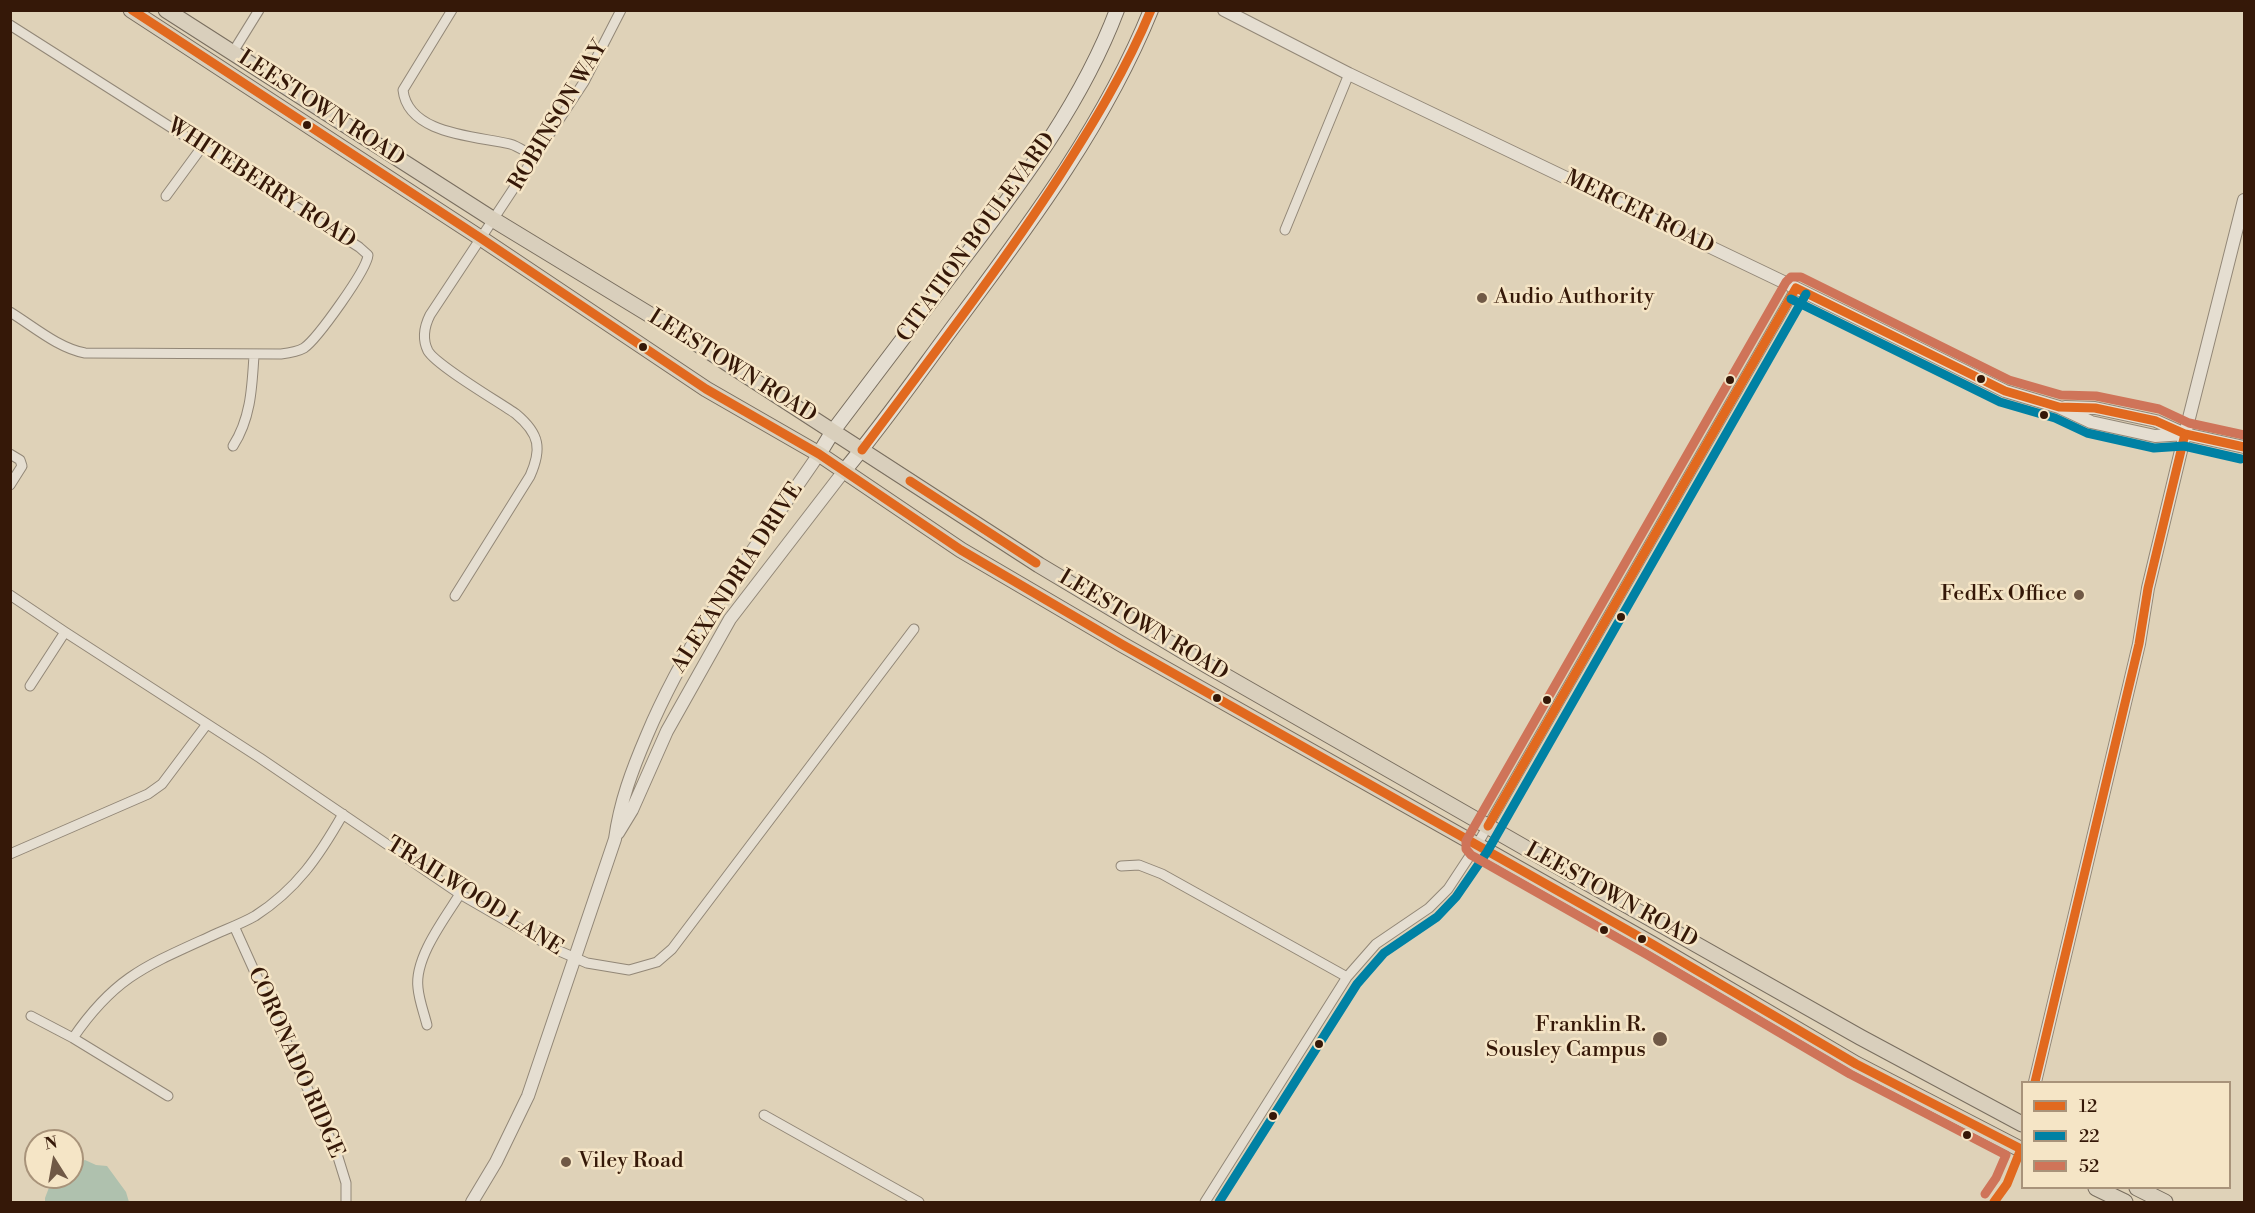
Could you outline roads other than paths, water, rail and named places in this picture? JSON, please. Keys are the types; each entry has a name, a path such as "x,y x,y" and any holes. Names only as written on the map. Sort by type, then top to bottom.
{"main road":[{"name":"LEESTOWN ROAD","path":"131,10 482,239 706,389 819,454 961,550 1123,645 1652,944 1856,1064 2021,1145"},
{"path":"142,10 216,53 232,52"},
{"name":"LEESTOWN ROAD","path":"166,10 494,220 693,341 1039,565 1208,666 1488,826 1860,1037 2021,1123"},
{"name":"CITATION BOULEVARD","path":"819,454 833,431 996,216 1047,144 1080,90 1117,10"},
{"name":"CITATION BOULEVARD","path":"844,471 862,450 1023,232 1104,105 1137,46 1151,10"},
{"path":"2098,1189 2125,1203"},
{"path":"2139,1189 2164,1203"}],"street":[{"path":"232,52 259,10"},
{"path":"452,10 403,90 407,104 421,118 446,132 513,144 535,158"},
{"name":"ROBINSON WAY","path":"455,596 530,476 537,460 537,446 534,433 528,424 439,363 429,352 424,334 430,315 584,82 621,10"},
{"name":"MERCER ROAD","path":"1224,10 1349,74 1796,288 2005,391 2059,406 2091,422 2155,436 2185,434 2244,447"},
{"name":"WHITEBERRY ROAD","path":"10,25 359,247 368,255 368,262 361,274 310,342 296,352 254,355 85,353 54,340 10,312"},
{"path":"1285,230 1349,74"},
{"path":"166,196 202,147"},
{"path":"2035,1081 2139,644 2148,588 2244,200"},
{"path":"1205,1203 1347,976 1376,944 1417,918 1448,889 1488,826 1796,288"},
{"path":"234,446 249,408 254,355"},
{"path":"10,454 20,460 22,466 10,485"},
{"name":"ALEXANDRIA DRIVE","path":"472,1203 496,1162 528,1096 615,839 619,810 660,704 695,638 819,454"},
{"name":"ALEXANDRIA DRIVE","path":"615,839 632,810 667,731 730,619 844,471"},
{"name":"TRAILWOOD LANE","path":"10,595 344,814 460,894 576,959 630,970 657,962 672,949 914,628"},
{"path":"30,686 64,632"},
{"path":"10,854 148,794 162,784 207,724"},
{"path":"73,1038 97,1005 125,979 152,963 253,916 291,888 319,856 344,814"},
{"path":"1121,866 1139,865 1162,874 1347,976"},
{"path":"427,1025 417,986 419,971 432,939 460,894"},
{"name":"CORONADO RIDGE","path":"234,926 337,1154 345,1183 346,1203"},
{"path":"31,1016 73,1038 168,1096"},
{"path":"764,1115 919,1203"}],"place":[{"name":"Audio Authority","path":"1482,298"},
{"name":"FedEx Office","path":"2079,595"},
{"name":"Franklin R. Sousley Campus","path":"1660,1039"},
{"name":"Viley Road","path":"566,1162"}]}
